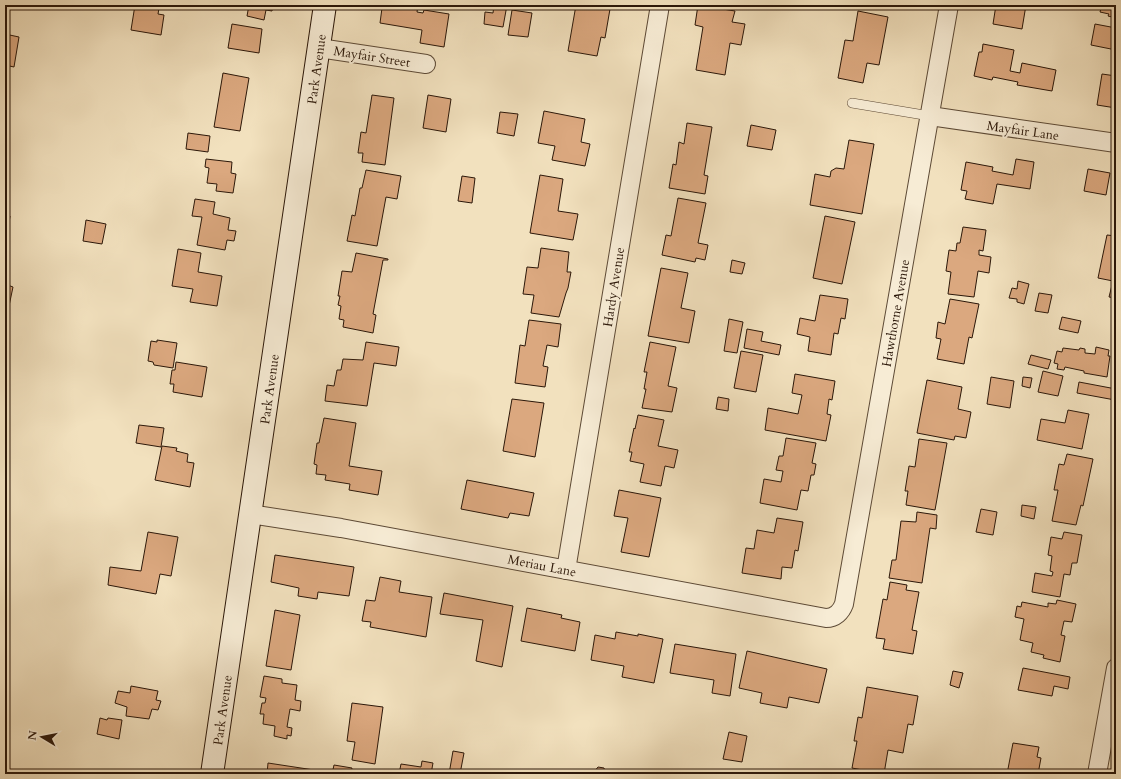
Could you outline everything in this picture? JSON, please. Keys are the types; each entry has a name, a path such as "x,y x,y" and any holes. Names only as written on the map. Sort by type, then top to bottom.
{"street":[{"name":"Park Avenue","path":"212,774 325,5"},
{"name":"Hardy Avenue","path":"566,570 660,5"},
{"name":"Hawthorne Avenue","path":"833,617 842,609 844,604 949,5"},
{"name":"Mayfair Street","path":"319,48 426,64"},
{"name":"Mayfair Lane","path":"930,116 1116,143"},
{"name":"Meriau Lane","path":"250,514 341,528 813,616 826,618 833,617"},
{"path":"1098,774 1116,668"}],"lane":[{"path":"852,103 930,116"}],"building":[{"path":"5,5 14,5 13,8"},
{"path":"135,5 159,8 158,14 164,15 161,35 131,30"},
{"path":"249,5 273,5 272,11 266,10 264,20 247,16"},
{"path":"388,5 418,5 417,12 423,13 424,10 449,14 444,47 420,43 422,30 380,23 382,8 387,9"},
{"path":"494,5 507,5 503,27 484,24 485,12 493,13"},
{"path":"576,5 607,5 606,9 610,9 605,38 601,37 597,56 568,51"},
{"path":"698,5 735,11 732,22 745,24 741,45 730,43 725,75 696,70 703,27 695,25"},
{"path":"996,5 1026,5 1022,29 993,24"},
{"path":"1102,5 1116,5 1116,18 1108,16 1109,14 1100,12"},
{"path":"512,10 532,13 528,37 508,35"},
{"path":"858,11 888,17 879,65 867,63 863,83 838,78 845,40 853,41"},
{"path":"232,24 262,29 259,53 228,48"},
{"path":"1095,24 1116,28 1116,50 1091,45"},
{"path":"5,34 19,37 14,67 5,65"},
{"path":"983,44 1014,50 1010,71 1020,73 1022,63 1056,70 1052,91 1017,85 1018,82 993,77 992,80 974,76 979,52 982,52"},
{"path":"223,73 249,78 240,131 214,127"},
{"path":"1102,74 1116,76 1116,108 1097,105"},
{"path":"372,95 394,98 385,165 362,162 363,153 358,153 361,132 366,133"},
{"path":"428,95 451,99 446,132 423,128"},
{"path":"544,111 585,119 581,142 590,144 585,166 552,160 555,146 538,143"},
{"path":"5,112 8,113 6,126 5,126"},
{"path":"500,112 518,114 514,136 497,133"},
{"path":"687,123 712,127 704,175 708,176 705,194 669,188 673,164 676,165 679,142 684,144"},
{"path":"751,125 776,130 772,150 747,146"},
{"path":"188,133 210,136 208,152 186,149"},
{"path":"849,140 874,144 862,214 810,205 815,174 830,177 831,171 836,168 844,169"},
{"path":"206,159 232,162 231,173 236,174 233,193 216,191 217,184 207,183 209,168 205,167"},
{"path":"1016,159 1034,162 1030,189 997,184 993,204 965,199 967,191 961,190 966,162 993,167 992,171 1013,175"},
{"path":"1088,169 1110,173 1106,195 1084,191"},
{"path":"366,170 401,176 397,199 386,197 377,246 347,241 352,215 355,216 360,188 362,188"},
{"path":"540,175 563,179 558,211 578,214 573,240 530,233"},
{"path":"462,176 475,178 472,203 458,201"},
{"path":"678,198 706,203 698,243 708,245 705,260 696,258 695,262 662,255 666,235 671,236"},
{"path":"195,199 215,202 213,214 230,218 228,230 236,231 234,241 227,240 225,250 197,245 202,217 192,216"},
{"path":"5,216 10,216 8,229 5,228"},
{"path":"825,216 855,222 842,284 813,278"},
{"path":"86,220 106,224 102,244 83,241"},
{"path":"963,227 986,230 983,251 979,250 979,255 991,257 989,273 978,271 974,297 948,294 951,272 946,271 949,250 956,251 957,243 960,243"},
{"path":"5,228 8,229 7,240 5,240"},
{"path":"1107,235 1116,236 1116,298 1109,297 1113,281 1098,278"},
{"path":"541,248 569,252 567,272 571,272 568,288 559,317 531,313 534,295 523,294 527,267 538,268"},
{"path":"178,249 201,253 198,272 222,276 217,306 190,302 193,289 172,286"},
{"path":"356,253 388,259 383,260 373,314 376,315 373,333 343,327 344,320 339,319 341,306 338,305 340,296 338,296 342,271 352,272"},
{"path":"732,260 745,263 742,274 730,272"},
{"path":"661,268 688,273 681,308 695,311 689,343 648,336"},
{"path":"1018,281 1029,284 1024,304 1017,302 1017,299 1009,298 1012,288 1017,289"},
{"path":"5,284 13,287 9,306 5,305"},
{"path":"1039,293 1052,295 1048,313 1035,311"},
{"path":"820,295 848,299 845,319 841,318 838,334 834,333 831,355 808,351 810,337 797,334 800,318 815,321"},
{"path":"950,299 979,304 972,338 969,337 964,364 937,359 941,339 936,338 938,322 945,324"},
{"path":"1062,317 1081,321 1078,333 1059,329"},
{"path":"729,319 743,322 737,353 724,351"},
{"path":"529,320 561,324 558,347 547,345 543,366 548,367 545,387 515,383 520,345 525,346"},
{"path":"747,329 763,332 761,341 781,345 779,355 744,348"},
{"path":"157,340 177,343 173,368 154,365 153,362 148,361 151,341 157,342"},
{"path":"366,342 399,347 396,366 374,363 367,406 325,401 327,385 334,386 337,370 341,370 343,359 363,360"},
{"path":"650,342 676,347 668,386 677,388 672,412 642,408 646,389 644,389 647,372 644,372"},
{"path":"1096,347 1109,350 1108,356 1110,356 1107,377 1084,373 1084,371 1065,367 1064,370 1057,369 1058,364 1054,363 1057,351 1062,352 1063,348 1079,350 1080,348 1085,349 1085,353 1095,354"},
{"path":"741,351 763,355 756,392 734,388"},
{"path":"1031,355 1051,360 1048,369 1028,364"},
{"path":"176,362 207,367 202,397 173,392 174,384 170,384 172,370 175,370"},
{"path":"1043,371 1063,376 1058,396 1038,392"},
{"path":"795,374 835,381 832,400 829,399 827,414 831,415 826,441 765,430 768,408 798,414 802,395 792,393"},
{"path":"991,377 1014,381 1010,408 987,404"},
{"path":"1023,377 1032,378 1030,388 1022,386"},
{"path":"927,380 962,387 958,409 971,412 966,438 955,436 954,440 917,433"},
{"path":"1079,382 1116,389 1115,400 1077,393"},
{"path":"718,397 729,399 728,411 716,409"},
{"path":"512,399 544,403 535,457 503,451"},
{"path":"1068,410 1089,414 1082,449 1037,440 1041,419 1065,423"},
{"path":"638,415 664,420 658,446 678,450 674,468 665,466 661,486 640,482 644,464 630,461 632,452 629,452"},
{"path":"324,418 356,423 349,466 382,471 378,495 349,490 350,484 325,480 326,475 316,474 317,465 314,464 317,443 319,443"},
{"path":"139,425 164,428 161,447 136,443"},
{"path":"786,438 816,443 812,463 816,464 814,475 811,475 808,491 801,490 797,510 760,503 764,479 781,482 783,471 776,470 779,456 783,456"},
{"path":"919,439 947,443 935,510 906,505 908,491 905,491 909,466 915,467"},
{"path":"162,446 177,448 176,451 188,454 187,462 194,463 190,487 155,480"},
{"path":"1067,454 1093,459 1083,506 1081,505 1076,525 1052,521 1058,490 1054,490 1059,464 1064,465"},
{"path":"467,480 534,493 529,516 510,513 508,518 461,509"},
{"path":"619,490 661,498 649,557 621,552 628,518 614,516"},
{"path":"1022,505 1036,507 1034,519 1021,516"},
{"path":"981,509 997,512 993,535 976,532"},
{"path":"917,512 937,515 936,529 930,528 922,583 889,578 892,560 896,560 901,521 916,522"},
{"path":"777,518 803,522 798,551 795,550 792,568 782,567 781,579 742,573 746,548 754,549 757,530 774,533"},
{"path":"148,532 178,537 171,576 160,574 156,594 108,585 110,567 141,571"},
{"path":"1064,532 1082,535 1077,563 1072,563 1070,575 1064,574 1060,597 1032,592 1035,573 1052,576 1053,572 1050,571 1052,556 1048,555 1051,537 1062,539"},
{"path":"275,555 354,567 349,596 318,592 317,599 298,596 299,588 271,582"},
{"path":"380,577 401,581 399,592 432,597 426,637 370,627 371,622 362,621 366,600 375,601"},
{"path":"890,582 907,585 906,590 919,592 912,630 917,631 913,654 883,649 885,639 876,638 883,599 887,600"},
{"path":"444,593 513,606 502,667 476,661 483,620 440,614"},
{"path":"1057,600 1076,604 1072,622 1064,621 1061,635 1065,636 1060,662 1043,658 1044,655 1031,652 1033,643 1020,640 1024,619 1015,617 1017,606 1021,607 1022,602 1048,607 1048,603 1056,604"},
{"path":"527,608 562,615 561,618 580,622 575,651 521,641"},
{"path":"275,610 300,615 291,670 266,666"},
{"path":"616,632 638,636 638,634 663,639 654,683 622,677 624,666 591,660 595,635 615,639"},
{"path":"675,644 736,654 730,696 712,693 714,680 670,673"},
{"path":"747,651 827,669 819,703 789,697 787,708 760,703 762,693 739,688"},
{"path":"1023,668 1070,677 1068,689 1054,686 1052,696 1018,690"},
{"path":"953,671 963,673 959,688 950,685"},
{"path":"264,676 282,679 282,683 297,685 295,700 301,701 300,711 290,709 287,727 292,728 291,736 287,735 287,739 274,736 275,726 263,724 264,714 260,714 262,703 265,703 266,698 260,697"},
{"path":"131,686 158,691 156,700 161,701 158,710 152,709 149,719 126,716 127,707 115,703 118,691 130,693"},
{"path":"867,687 918,696 913,725 908,724 903,753 888,750 884,774 852,768 857,741 854,741 858,717 862,718"},
{"path":"352,703 383,707 375,764 352,760 355,742 347,741"},
{"path":"100,718 107,720 108,718 122,720 119,739 97,734"},
{"path":"729,732 747,736 742,762 723,759"},
{"path":"1013,743 1039,747 1037,757 1041,758 1038,774 1007,774"},
{"path":"453,751 464,753 460,774 449,774"},
{"path":"422,761 433,763 431,774 399,774 401,764 421,767"},
{"path":"268,763 314,770 314,774 267,774"},
{"path":"334,765 352,768 351,774 332,774"},
{"path":"598,767 604,768 606,774 594,774"},
{"path":"438,771 449,774 438,774"},
{"path":"986,771 1002,774 986,774"}]}
